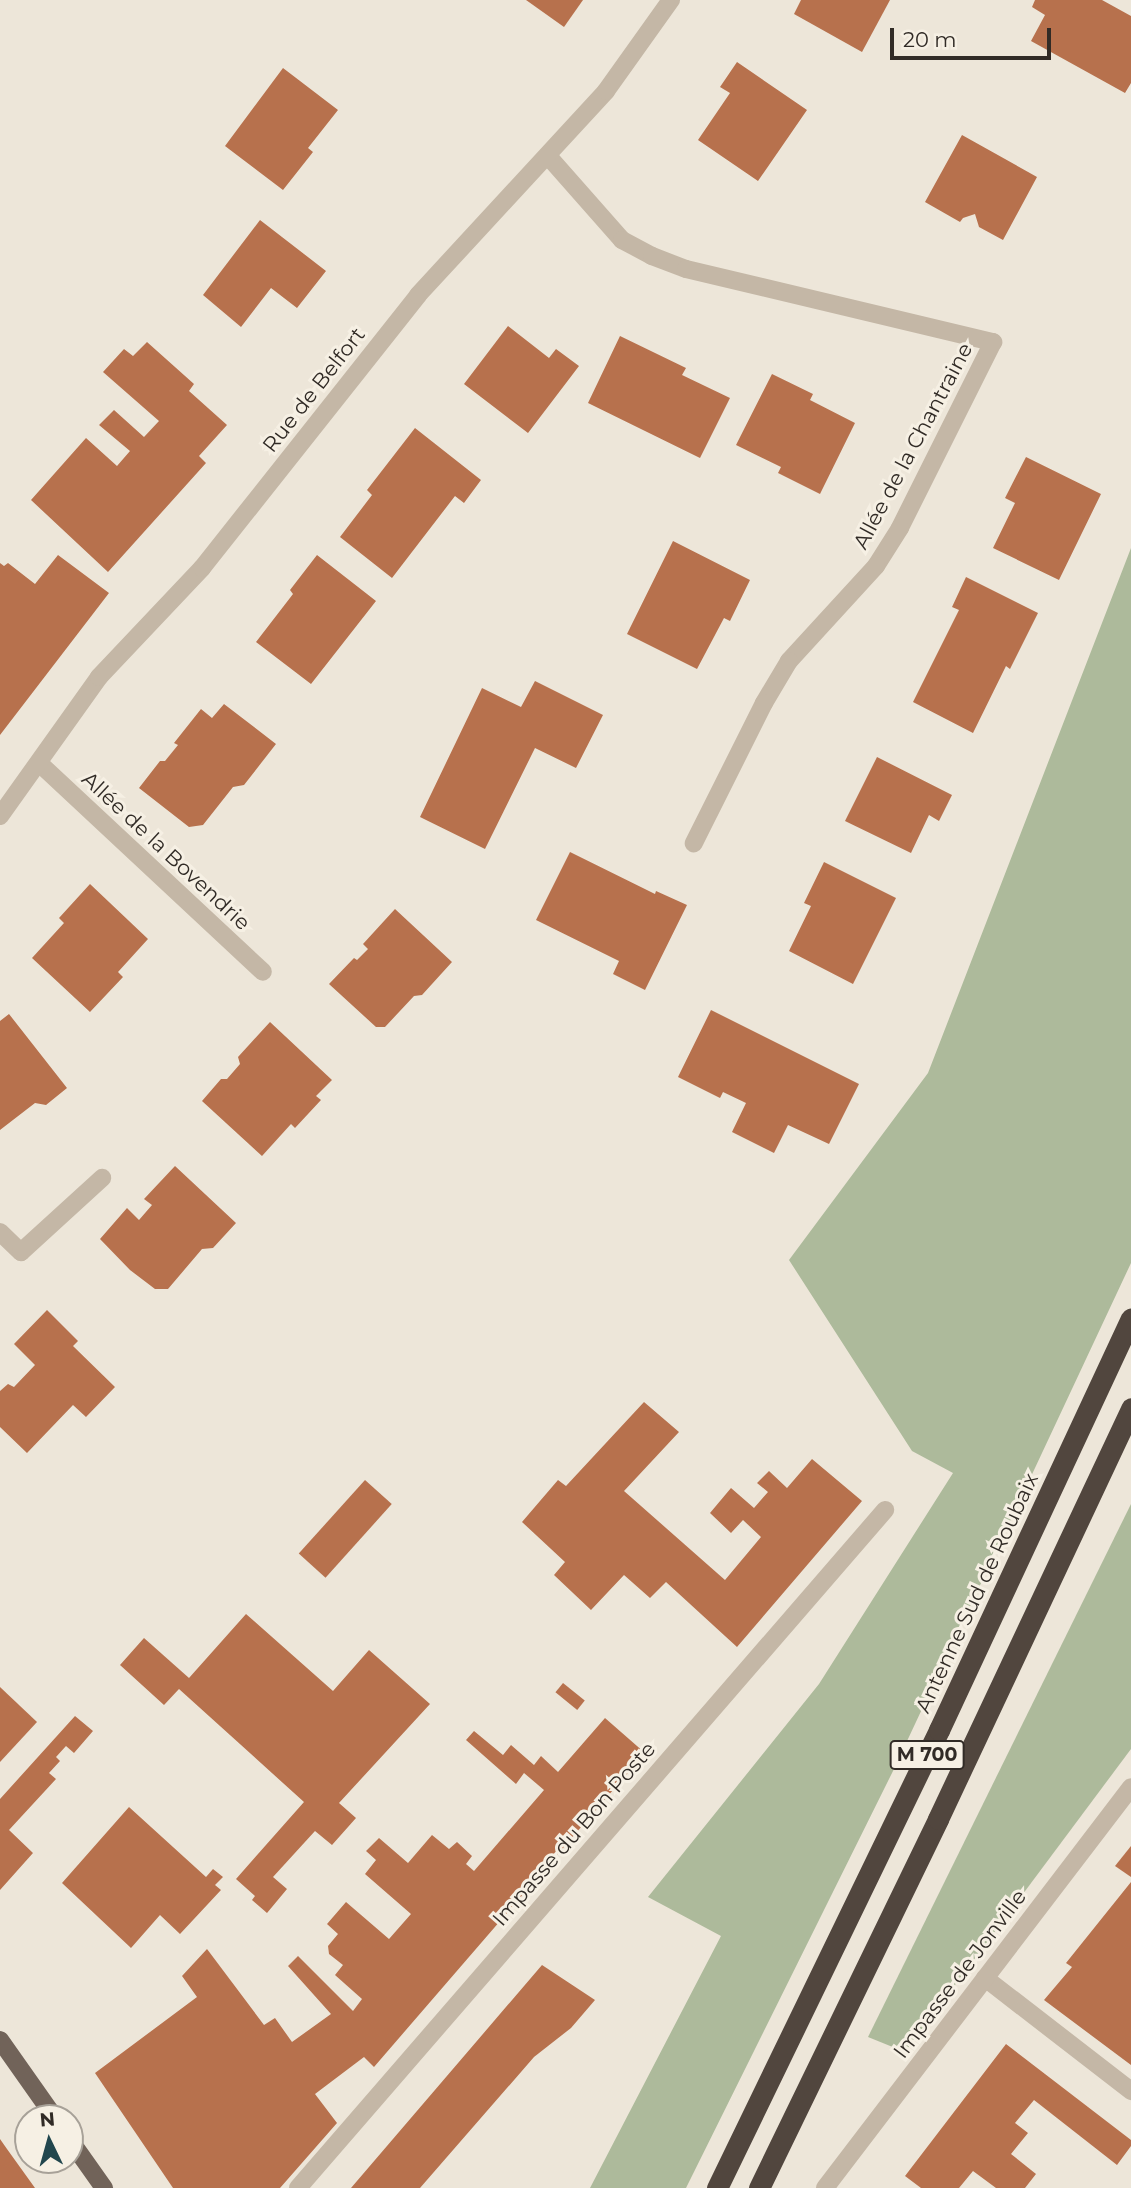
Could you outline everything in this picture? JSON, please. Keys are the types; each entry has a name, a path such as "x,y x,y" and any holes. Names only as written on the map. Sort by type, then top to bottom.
{"highway":[{"name":"Antenne Sud de Roubaix","path":"717,2188 945,1718 1131,1319"},
{"name":"M 700","path":"759,2188 938,1819 1131,1408"}],"main road":[{"path":"0,2040 45,2104"},
{"path":"84,2160 104,2188"}],"street":[{"name":"Rue de Belfort","path":"0,816 99,677 202,568 418,295 606,92 671,0"},
{"name":"Allée de la Chantraine","path":"548,156 622,240 652,257 686,269 993,342 900,528 876,566 789,661 764,703 694,843"},
{"name":"Allée de la Bovendrie","path":"39,763 263,972"},
{"path":"0,1232 21,1252 102,1178"},
{"name":"Impasse du Bon Poste","path":"298,2188 885,1510"},
{"name":"Impasse de Jonville","path":"825,2188 1131,1787"},
{"path":"985,1978 1131,2091"}],"green space":[{"path":"1131,548 1131,1263 893,1771 686,2188 590,2188 721,1936 648,1897 819,1684 953,1473 912,1451 789,1260 928,1073"},
{"path":"1131,1504 1131,1749 905,2052 868,2037"}],"building":[{"path":"526,0 583,0 564,27"},
{"path":"801,0 890,0 862,52 794,14"},
{"path":"1035,0 1102,0 1131,16 1131,83 1125,93 1031,41 1045,15 1032,7"},
{"path":"737,62 807,110 758,181 698,140 730,93 720,87"},
{"path":"283,68 338,110 308,148 313,152 283,190 225,146"},
{"path":"962,135 1037,177 1003,240 979,227 975,214 963,218 960,222 925,202"},
{"path":"260,220 326,271 297,308 271,288 241,327 203,295"},
{"path":"508,326 549,358 556,349 579,366 528,433 464,384"},
{"path":"620,336 686,368 682,375 730,398 700,458 588,403"},
{"path":"147,342 194,384 189,391 227,425 199,456 206,463 108,572 31,500 86,438 117,466 130,451 99,425 114,410 144,437 159,421 103,372 124,349 133,356"},
{"path":"772,374 813,394 810,400 855,423 820,494 778,473 781,467 736,445"},
{"path":"415,428 481,480 464,503 455,496 392,578 340,537 372,495 367,490"},
{"path":"1026,457 1101,494 1059,580 993,548 1015,503 1005,498"},
{"path":"673,541 750,580 730,621 724,618 697,669 627,634"},
{"path":"58,555 109,593 0,735 0,563 4,566 8,563 35,584"},
{"path":"317,555 376,601 311,684 256,642 293,594 290,590"},
{"path":"966,577 1038,613 1010,669 1006,666 973,733 913,702 959,610 952,607"},
{"path":"535,681 603,715 576,768 535,748 485,849 420,817 482,688 521,707"},
{"path":"224,704 276,744 244,785 233,787 203,825 189,827 139,788 160,761 165,761 178,745 174,743 201,709 212,718"},
{"path":"877,757 952,795 939,821 929,815 911,853 845,821"},
{"path":"570,852 655,894 656,891 687,905 645,990 613,974 619,961 536,920"},
{"path":"824,862 896,898 853,984 789,951 811,906 804,903"},
{"path":"90,884 148,939 118,972 123,977 90,1012 32,958 64,923 59,918"},
{"path":"395,909 452,962 422,995 414,996 385,1027 376,1027 329,984 354,958 357,960 368,949 363,944"},
{"path":"711,1010 859,1084 829,1144 788,1125 774,1153 732,1132 746,1103 723,1092 720,1098 678,1077"},
{"path":"9,1014 67,1088 46,1105 35,1103 0,1130 0,1021"},
{"path":"270,1022 332,1080 316,1096 321,1100 295,1128 291,1124 262,1156 202,1101 221,1079 227,1079 240,1064 238,1057"},
{"path":"175,1166 236,1223 213,1248 202,1249 168,1289 155,1289 130,1270 100,1239 127,1208 139,1220 152,1205 144,1199"},
{"path":"47,1310 78,1341 73,1346 115,1387 86,1417 73,1405 27,1453 0,1427 0,1391 8,1384 14,1387 35,1365 14,1344"},
{"path":"644,1402 679,1432 624,1491 725,1580 761,1537 743,1520 731,1533 710,1513 731,1488 754,1508 768,1492 757,1483 769,1471 787,1488 812,1459 862,1501 737,1647 666,1582 650,1598 624,1575 591,1610 554,1575 565,1562 522,1522 558,1480 566,1486"},
{"path":"365,1480 392,1504 326,1578 299,1554"},
{"path":"246,1614 333,1691 369,1650 430,1704 339,1803 356,1818 332,1845 315,1831 273,1877 287,1889 267,1913 252,1900 255,1896 236,1879 304,1802 179,1689 164,1705 120,1665 144,1638 189,1678"},
{"path":"563,1683 585,1701 577,1710 555,1692"},
{"path":"0,1687 37,1722 0,1762"},
{"path":"75,1716 93,1731 74,1753 66,1746 56,1757 60,1761 49,1773 56,1779 9,1830 33,1853 0,1890 0,1799"},
{"path":"605,1718 645,1753 374,2067 364,2057 315,2094 337,2123 280,2188 173,2188 95,2073 197,1997 182,1976 207,1949 264,2025 275,2018 292,2042 331,2014 288,1966 298,1956 353,2011 362,1999 335,1975 343,1965 329,1954 328,1946 338,1934 327,1924 346,1902 389,1939 411,1914 365,1874 376,1860 366,1851 379,1838 408,1863 432,1835 449,1849 457,1842 472,1856 466,1864 474,1871 544,1790 524,1773 516,1784 466,1740 474,1731 503,1755 511,1745 534,1765 541,1756 558,1772"},
{"path":"129,1807 206,1877 213,1869 223,1877 215,1885 221,1890 180,1934 160,1915 131,1948 62,1883"},
{"path":"1131,1846 1131,1877 1115,1866"},
{"path":"1131,1882 1131,2065 1044,2000 1072,1967 1066,1963"},
{"path":"542,1965 595,2000 571,2028 534,2057 420,2188 351,2188"},
{"path":"1006,2044 1131,2140 1131,2146 1117,2165 1034,2100 1015,2123 1028,2133 1011,2154 1036,2174 1025,2188 996,2188 973,2171 959,2188 921,2188 905,2176"},
{"path":"0,2139 14,2159 14,2174 25,2174 35,2188 0,2188"}]}
